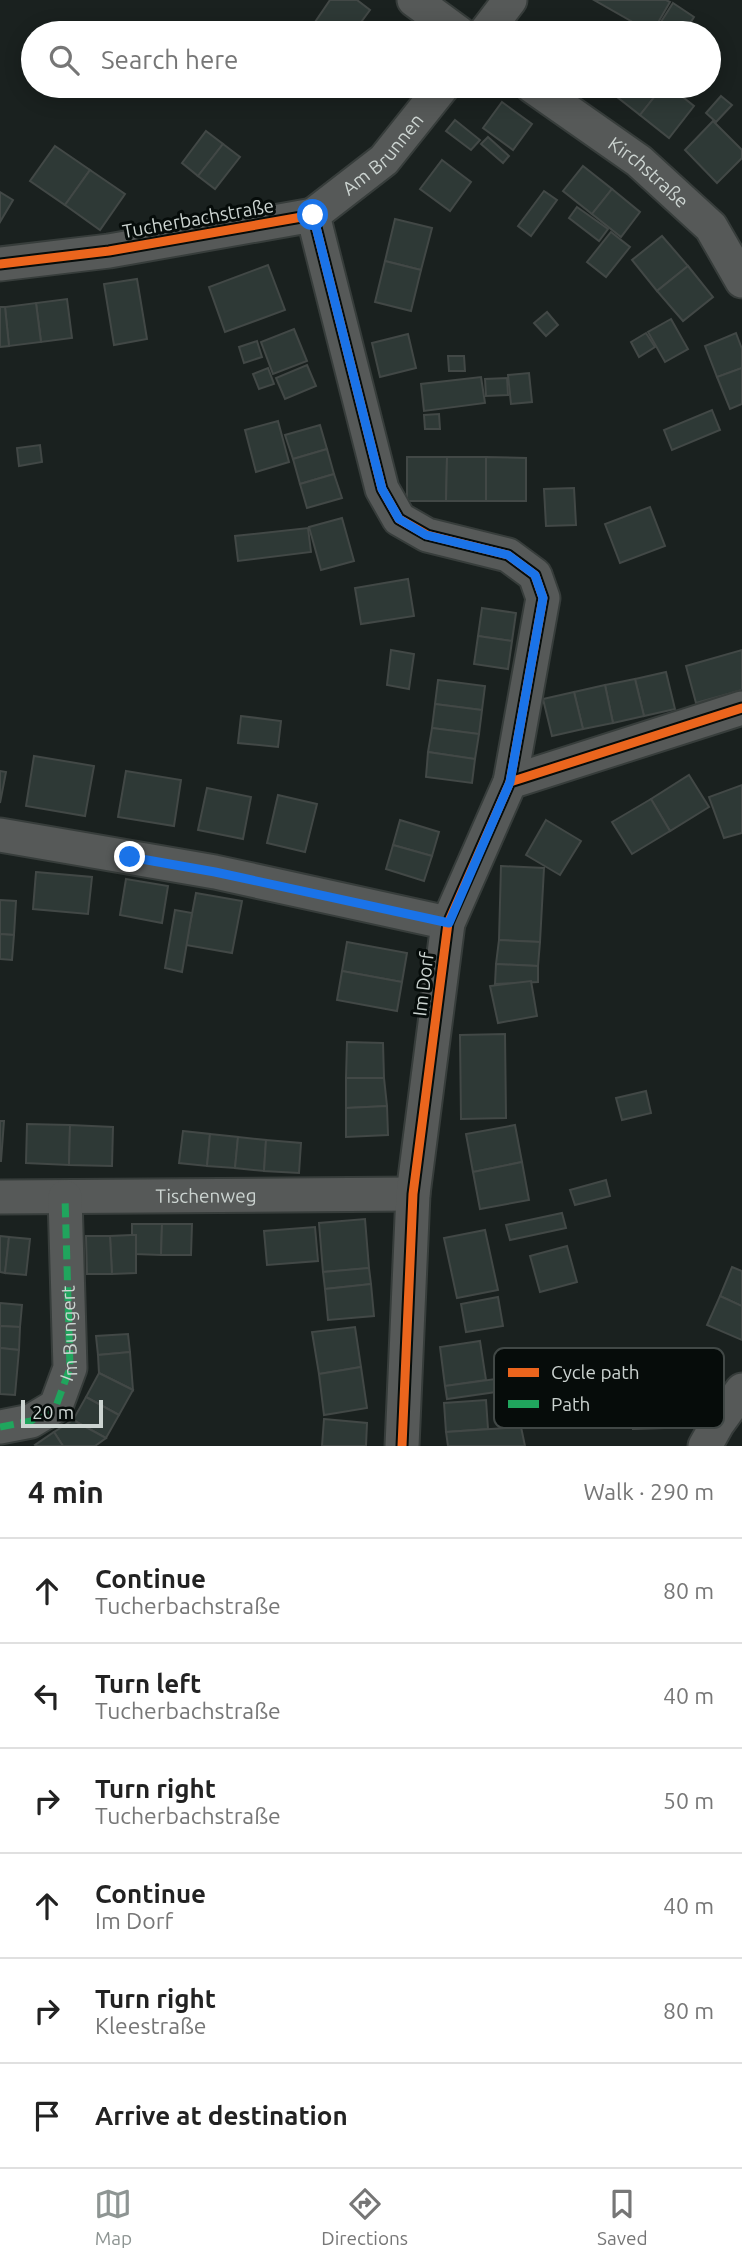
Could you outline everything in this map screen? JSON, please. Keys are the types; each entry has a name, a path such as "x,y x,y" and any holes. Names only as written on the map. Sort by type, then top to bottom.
{"street":[{"path":"414,0 442,21"},
{"path":"494,21 510,0"},
{"name":"Am Brunnen","path":"313,215 384,160 433,98"},
{"name":"Kirchstraße","path":"549,98 639,161 710,227 742,281"},
{"path":"313,215 382,489 399,519 426,535 508,555 535,575 543,598 510,782 742,708"},
{"name":"Tucherbachstraße","path":"0,264 109,251 313,215"},
{"name":"Im Dorf","path":"402,1446 413,1194 449,923 510,782"},
{"path":"0,835 215,872 449,923"},
{"name":"Tischenweg","path":"0,1197 413,1194"},
{"name":"Im Bungert","path":"0,1427 31,1421 56,1406 70,1368 65,1197"},
{"path":"724,1417 742,1390"},
{"path":"705,1446 717,1428"}],"building":[{"path":"330,0 357,0 370,10 362,21 316,21"},
{"path":"594,0 670,2 659,21 631,21"},
{"path":"673,3 694,17 692,21 662,21"},
{"path":"721,96 732,105 716,122 706,113"},
{"path":"618,98 653,98 640,115"},
{"path":"653,98 684,98 694,106 669,138 640,115"},
{"path":"502,102 532,124 513,150 483,128"},
{"path":"455,120 480,140 471,150 446,131"},
{"path":"713,121 742,150 742,158 717,183 685,150"},
{"path":"206,131 223,144 198,176 182,163"},
{"path":"488,137 509,156 503,163 481,144"},
{"path":"223,144 240,157 215,189 198,176"},
{"path":"55,146 90,170 65,205 30,181"},
{"path":"442,160 471,182 450,211 420,189"},
{"path":"583,166 612,189 592,214 563,191"},
{"path":"90,170 125,194 100,230 65,205"},
{"path":"612,189 640,212 621,237 592,214"},
{"path":"544,191 557,200 531,236 518,226"},
{"path":"0,192 13,200 0,222"},
{"path":"577,207 608,229 599,241 569,218"},
{"path":"395,219 432,228 421,270 385,261"},
{"path":"611,232 630,247 606,277 587,262"},
{"path":"662,236 688,266 657,291 632,260"},
{"path":"385,261 421,270 411,311 375,302"},
{"path":"268,265 285,310 225,332 209,287"},
{"path":"688,266 713,297 683,321 657,291"},
{"path":"137,279 147,339 114,345 104,284"},
{"path":"67,299 72,338 41,342 36,303"},
{"path":"36,303 41,342 9,346 5,307"},
{"path":"0,307 5,307 9,346 0,347"},
{"path":"547,312 558,325 546,336 534,323"},
{"path":"671,319 688,349 665,362 648,332"},
{"path":"294,329 307,361 273,374 261,342"},
{"path":"646,333 655,347 639,357 631,342"},
{"path":"736,333 742,349 742,368 717,377 705,346"},
{"path":"408,334 416,368 380,377 372,343"},
{"path":"257,341 262,357 244,363 239,347"},
{"path":"448,356 464,356 465,371 449,371"},
{"path":"307,365 316,386 285,399 276,378"},
{"path":"268,368 274,384 259,389 253,374"},
{"path":"742,368 742,404 730,409 717,377"},
{"path":"529,373 532,402 511,404 508,375"},
{"path":"481,377 485,403 424,411 421,384"},
{"path":"507,378 508,395 486,396 485,379"},
{"path":"712,410 720,430 672,450 664,430"},
{"path":"439,414 440,429 425,429 424,415"},
{"path":"278,421 289,462 256,472 245,430"},
{"path":"320,425 327,449 293,459 285,435"},
{"path":"40,445 42,462 19,466 17,448"},
{"path":"327,449 334,474 300,484 293,459"},
{"path":"407,457 447,457 446,501 407,501"},
{"path":"447,457 486,457 486,501 446,501"},
{"path":"486,457 526,458 526,501 486,501"},
{"path":"334,474 342,498 307,508 300,484"},
{"path":"574,488 576,525 546,526 544,489"},
{"path":"650,507 665,546 620,563 605,524"},
{"path":"342,518 354,561 321,570 309,527"},
{"path":"308,528 311,552 238,561 235,536"},
{"path":"408,579 414,616 361,624 355,588"},
{"path":"482,608 516,613 512,641 478,636"},
{"path":"478,636 512,641 508,669 474,664"},
{"path":"391,650 414,654 409,689 387,685"},
{"path":"742,650 742,690 696,703 686,666"},
{"path":"666,672 675,709 644,716 635,679"},
{"path":"635,679 644,716 613,723 605,685"},
{"path":"438,680 485,686 482,710 435,704"},
{"path":"605,685 613,723 583,729 574,692"},
{"path":"574,692 583,729 552,736 543,699"},
{"path":"435,704 482,710 479,734 432,728"},
{"path":"241,716 281,721 278,747 238,743"},
{"path":"432,728 479,734 475,759 428,752"},
{"path":"428,752 475,759 472,783 426,777"},
{"path":"34,756 94,766 85,816 26,806"},
{"path":"0,771 6,772 0,803"},
{"path":"126,771 181,780 174,826 118,817"},
{"path":"689,775 709,807 670,831 651,799"},
{"path":"742,785 742,833 724,838 709,797"},
{"path":"207,788 251,797 243,839 198,830"},
{"path":"278,795 317,804 305,852 267,843"},
{"path":"651,799 670,831 632,854 612,822"},
{"path":"400,820 439,832 432,856 393,845"},
{"path":"546,820 581,841 560,875 526,855"},
{"path":"393,845 432,856 424,881 386,869"},
{"path":"501,866 544,868 540,942 499,940"},
{"path":"36,872 92,877 88,914 33,909"},
{"path":"126,879 168,886 162,923 120,915"},
{"path":"196,893 242,901 232,953 186,945"},
{"path":"0,900 16,901 14,935 0,934"},
{"path":"175,910 192,913 182,972 165,968"},
{"path":"0,934 14,935 12,960 0,959"},
{"path":"499,940 540,942 538,966 496,964"},
{"path":"347,942 407,953 402,982 342,971"},
{"path":"496,964 538,966 538,982 495,984"},
{"path":"342,971 402,982 397,1011 337,1000"},
{"path":"531,981 537,1016 498,1023 490,986"},
{"path":"505,1034 506,1118 461,1119 460,1035"},
{"path":"347,1042 383,1043 384,1078 346,1078"},
{"path":"346,1078 384,1078 387,1106 346,1108"},
{"path":"646,1091 651,1113 622,1120 616,1098"},
{"path":"387,1106 388,1135 346,1137 346,1108"},
{"path":"0,1121 4,1121 1,1161 0,1161"},
{"path":"27,1124 70,1125 69,1165 26,1163"},
{"path":"70,1125 113,1127 112,1166 69,1165"},
{"path":"515,1125 522,1162 473,1172 466,1134"},
{"path":"183,1131 210,1134 207,1166 179,1163"},
{"path":"210,1134 238,1137 235,1168 207,1166"},
{"path":"238,1137 266,1140 264,1171 235,1168"},
{"path":"266,1140 301,1143 299,1173 264,1171"},
{"path":"522,1162 529,1200 480,1209 473,1172"},
{"path":"606,1180 610,1196 575,1205 570,1190"},
{"path":"562,1213 566,1228 510,1240 506,1225"},
{"path":"365,1219 369,1268 323,1272 319,1223"},
{"path":"132,1224 162,1224 161,1255 135,1254 136,1235 132,1235"},
{"path":"162,1224 192,1224 191,1255 161,1255"},
{"path":"315,1227 318,1261 267,1265 264,1231"},
{"path":"485,1230 498,1290 457,1298 444,1238"},
{"path":"136,1235 136,1273 112,1274 110,1236"},
{"path":"0,1236 9,1237 5,1273 0,1272"},
{"path":"86,1236 110,1236 112,1274 87,1274"},
{"path":"9,1237 30,1239 26,1275 5,1273"},
{"path":"567,1246 577,1282 540,1292 530,1256"},
{"path":"732,1267 742,1271 742,1306 720,1296"},
{"path":"369,1268 371,1284 325,1289 323,1272"},
{"path":"371,1284 374,1316 328,1320 325,1289"},
{"path":"720,1296 742,1306 742,1340 707,1325"},
{"path":"498,1297 503,1326 466,1332 461,1304"},
{"path":"0,1303 22,1305 20,1327 0,1326"},
{"path":"0,1326 20,1327 19,1350 0,1348"},
{"path":"355,1327 361,1367 319,1374 312,1332"},
{"path":"128,1334 130,1352 98,1355 96,1336"},
{"path":"480,1341 486,1380 445,1386 440,1347"},
{"path":"0,1348 19,1350 15,1395 0,1394"},
{"path":"130,1352 133,1390 99,1373 98,1355"},
{"path":"361,1367 367,1408 324,1415 319,1374"},
{"path":"99,1373 133,1390 119,1415 86,1397"},
{"path":"494,1379 494,1392 447,1399 445,1386"},
{"path":"86,1397 119,1415 106,1438 73,1420"},
{"path":"486,1400 488,1429 446,1432 444,1403"},
{"path":"324,1419 367,1423 366,1446 322,1446"},
{"path":"73,1420 106,1438 95,1446 63,1446 54,1432"},
{"path":"521,1428 525,1446 448,1446 446,1432"},
{"path":"54,1432 63,1446 35,1445"}],"marked path":[{"path":"0,1427 31,1421 56,1406 70,1368 65,1197"}],"cycle path":[{"path":"0,264 109,251 313,215 382,489 399,519 427,535 508,555 535,575 543,598 510,782"},
{"path":"402,1446 413,1194 448,923 510,782 742,708"}],"route":[{"path":"130,857 295,888 449,923 510,782 543,598 535,575 508,555 426,535 399,519 382,489 313,215"}]}
